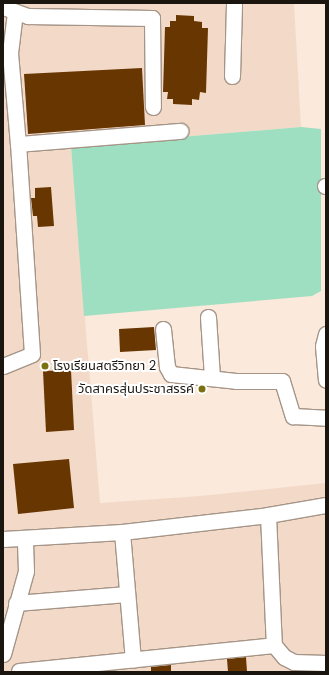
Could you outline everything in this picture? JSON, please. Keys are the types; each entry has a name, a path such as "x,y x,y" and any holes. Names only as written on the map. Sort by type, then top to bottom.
{"street":[{"path":"232,76 234,3"},
{"path":"3,366 32,354 18,144 6,53 9,10 28,16 152,18 153,107"},
{"path":"18,144 180,131"},
{"path":"208,317 212,377"},
{"path":"163,329 167,367 171,374 212,377 236,381 282,381 293,416 326,418"},
{"path":"326,334 323,346 326,380"},
{"path":"3,539 122,532 268,515 326,505"},
{"path":"268,515 274,645 284,657 294,662 326,664"},
{"path":"122,532 133,660"},
{"path":"3,654 26,571 25,538"},
{"path":"16,604 127,594"},
{"path":"18,671 255,649 274,645"}],"shaded area":[{"name":"โรงเรียนสตรีวิทยา 2","path":"3,3 294,3 301,127 71,146 100,503 200,496 325,483 326,672 3,672"}],"green space":[{"path":"301,127 321,129 321,291 312,296 84,316 71,146"}],"building":[{"path":"176,15 194,16 194,21 202,22 202,28 208,28 206,93 200,92 199,100 192,99 192,105 173,104 173,99 167,99 168,92 163,92 165,27 170,27 170,21 176,21"},
{"path":"142,68 145,125 28,134 24,74"},
{"path":"51,187 54,226 38,227 37,216 33,216 31,198 35,198 35,188"},
{"path":"154,327 156,350 120,352 119,329"},
{"path":"71,370 74,430 46,432 43,371"},
{"path":"69,459 74,508 18,514 13,464"},
{"path":"246,657 247,672 228,672 227,659"},
{"path":"171,665 171,672 151,672 151,667"}],"place":[{"name":"โรงเรียนสตรีวิทยา 2","path":"45,366"},
{"name":"วัดสาครสุ่นประชาสรรค์","path":"202,389"}]}
